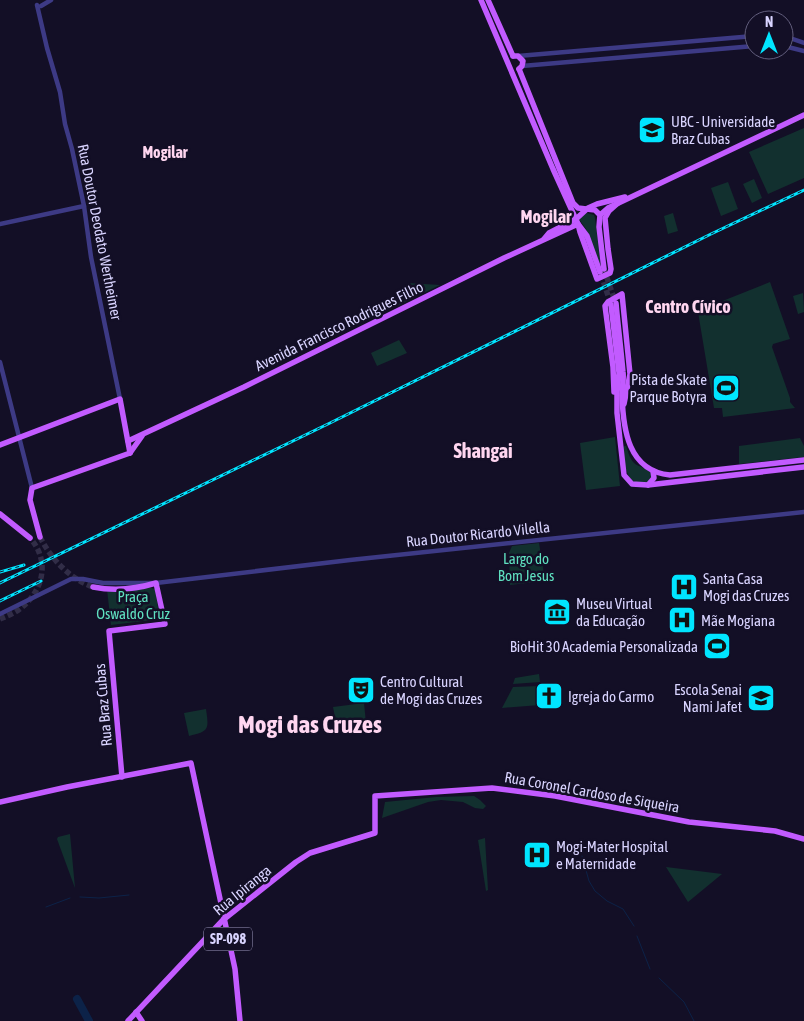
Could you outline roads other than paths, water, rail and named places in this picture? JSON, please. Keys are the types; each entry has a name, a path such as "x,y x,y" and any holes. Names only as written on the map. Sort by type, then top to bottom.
{"main road":[{"path":"481,0 577,222 597,279 610,273 605,218 609,211 618,203"},
{"path":"488,0 516,56 523,61 520,68 573,203 578,208 595,210 600,215 602,270 587,236 577,222"},
{"path":"509,66 509,61 516,56"},
{"path":"509,66 514,70 520,68"},
{"name":"Avenida Francisco Rodrigues Filho","path":"600,215 618,203 804,114"},
{"name":"Avenida Francisco Rodrigues Filho","path":"128,441 544,239 552,238 577,222 588,208 605,201 635,195"},
{"path":"624,406 630,374 622,294 608,302 605,306 624,475 632,484 648,485 804,467"},
{"path":"617,413 619,373 613,304 624,373 622,394 630,446 638,460 654,471 676,475 804,460"},
{"path":"0,445 120,399"},
{"name":"Rua Doutor Deodato Wertheimer","path":"120,399 130,453"},
{"name":"Avenida Francisco Rodrigues Filho","path":"130,453 144,434"},
{"path":"40,537 31,505 30,494 32,488 130,453"},
{"path":"648,485 654,478 654,471"},
{"path":"0,514 30,538"},
{"path":"93,587 126,588 156,583"},
{"name":"Rua Braz Cubas","path":"122,777 109,631 165,624 156,583"},
{"name":"SP-098","path":"122,777 191,763 236,974 240,1021"},
{"path":"0,802 122,777"},
{"name":"Rua Coronel Cardoso de Siqueira","path":"375,810 375,796 492,788 555,796 659,817 775,830 804,839"},
{"path":"375,810 379,799 387,796"},
{"name":"Rua Ipiranga","path":"128,1021 223,920 296,862 310,853 375,833 375,810"},
{"path":"136,1012 142,1021"}],"street":[{"path":"40,3 51,0"},
{"name":"Rua Doutor Deodato Wertheimer","path":"40,3 47,48 60,92 65,124 84,206 91,257 120,399"},
{"path":"516,56 744,37"},
{"path":"636,55 638,46"},
{"path":"628,47 630,56"},
{"path":"520,68 636,55 744,47"},
{"path":"0,224 84,206"},
{"path":"0,362 32,488"},
{"name":"Rua Doutor Ricardo Vilella","path":"0,614 68,580 83,579 103,583 156,583 350,560 804,512"}],"waterway":[{"path":"582,856 589,881 595,891 607,901 623,909 634,926"},
{"path":"80,897 99,898 129,895"},
{"path":"46,907 70,898"},
{"path":"637,936 650,969"},
{"path":"659,978 684,1002 694,1021"},
{"path":"77,999 89,1021"}],"tunnel":[{"path":"604,269 615,301"},
{"path":"601,274 611,305"},
{"path":"40,537 44,545 62,567 77,579 93,587"},
{"path":"0,619 14,613 29,601 39,584 42,565 40,556 30,538"}],"railway":[{"path":"0,583 804,190"},
{"path":"0,572 24,565"},
{"path":"0,601 41,581"}],"place":[{"name":"UBC - Universidade Braz Cubas","path":"652,130"},
{"name":"Pista de Skate Parque Botyra","path":"726,388"},
{"name":"Santa Casa Mogi das Cruzes","path":"684,587"},
{"name":"Museu Virtual da Educação","path":"557,612"},
{"name":"Mãe Mogiana","path":"682,620"},
{"name":"BioHit 30 Academia Personalizada","path":"717,646"},
{"name":"Centro Cultural de Mogi das Cruzes","path":"361,690"},
{"name":"Igreja do Carmo","path":"549,696"},
{"name":"Escola Senai Nami Jafet","path":"761,698"},
{"name":"Mogi-Mater Hospital e Maternidade","path":"537,855"}],"district":[{"name":"Mogilar","path":"165,152"},
{"name":"Mogilar","path":"546,216"},
{"name":"Centro Cívico","path":"688,306"},
{"name":"Shangai","path":"483,450"},
{"name":"Mogi das Cruzes","path":"310,724"}],"park label":[{"name":"Largo do Bom Jesus","path":"526,566"},
{"name":"Praça Oswaldo Cruz","path":"133,604"}]}
